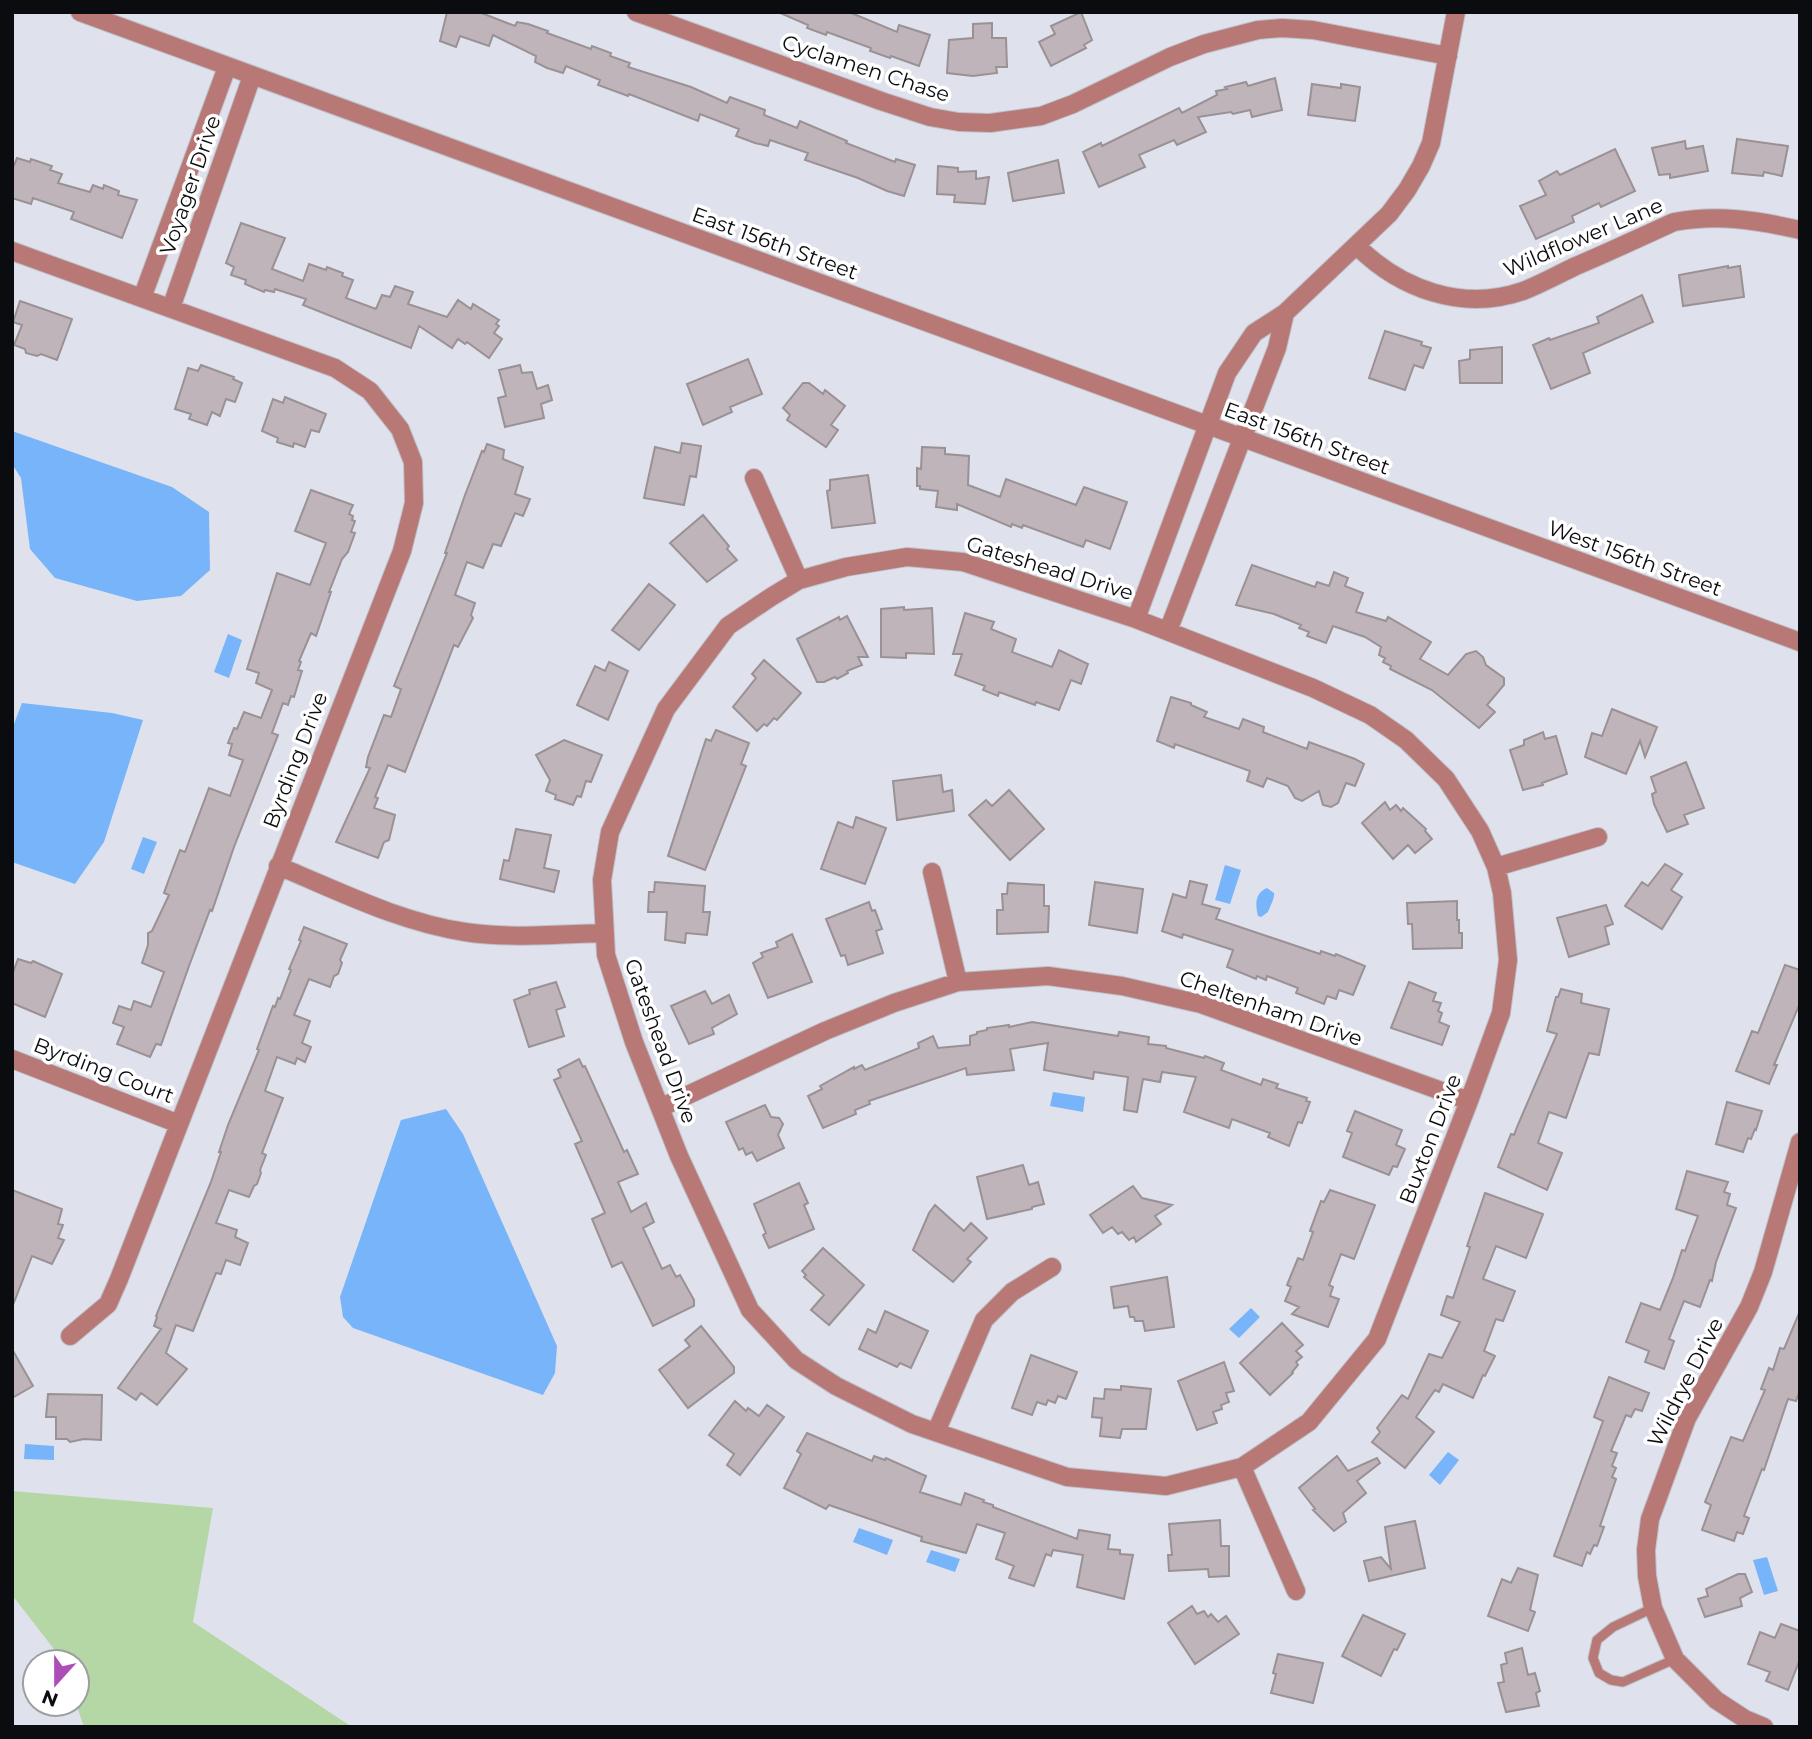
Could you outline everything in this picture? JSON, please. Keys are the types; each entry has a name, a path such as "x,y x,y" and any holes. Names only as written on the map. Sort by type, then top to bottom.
{"street":[{"name":"East 156th Street","path":"80,12 1454,516"},
{"name":"Cyclamen Chase","path":"636,12 930,117 990,123 1041,116 1073,104 1170,57 1257,21 1282,28 1313,30 1448,56"},
{"path":"1136,619 1227,373 1254,333 1285,313 1389,214 1421,166 1430,143 1456,12"},
{"path":"142,298 227,67"},
{"name":"Voyager Drive","path":"171,309 252,76"},
{"name":"Wildflower Lane","path":"1357,246 1374,264 1410,285 1440,295 1468,299 1492,298 1522,291 1674,222 1723,217 1751,219 1800,230"},
{"name":"Byrding Drive","path":"12,251 335,368 370,391 400,429 412,462 414,503 402,551 179,1124 108,1304 70,1336"},
{"path":"1168,631 1277,348 1285,313"},
{"path":"754,478 799,580"},
{"name":"West 156th Street","path":"1454,516 1800,642"},
{"name":"Gateshead Drive","path":"936,1432 912,1424 836,1386 796,1360 750,1310 679,1156 634,1042 606,955 602,880 610,832 666,709 728,626 799,580 846,567 907,556 963,562 1168,631"},
{"name":"Buxton Drive","path":"936,1432 1067,1477 1166,1486 1242,1467 1309,1422 1377,1339 1501,1013 1508,960 1502,893 1496,867 1480,831 1446,779 1406,740 1370,715 1313,688 1168,631"},
{"path":"1496,867 1598,837"},
{"path":"278,866 408,920 466,933 605,933"},
{"path":"932,872 958,982"},
{"name":"Cheltenham Drive","path":"660,1108 825,1031 894,1003 958,982 1048,976 1122,986 1201,1004 1469,1101"},
{"name":"Byrding Court","path":"12,1059 179,1124"},
{"name":"Wildrye Drive","path":"1672,1652 1653,1608 1647,1576 1646,1550 1650,1519 1687,1419 1749,1307 1763,1272 1800,1142"},
{"path":"936,1432 984,1320 1012,1293 1052,1267"},
{"path":"1242,1467 1296,1591"},
{"path":"1672,1652 1716,1700 1745,1719 1765,1727"}],"lane":[{"path":"1653,1608 1613,1628 1598,1640 1593,1658 1599,1673 1611,1680 1623,1682 1672,1652"}],"green space":[{"path":"12,1491 213,1508 193,1622 352,1727 84,1727 81,1718 91,1718 91,1648 53,1648 12,1595"}],"water":[{"path":"12,431 172,487 209,512 210,570 181,596 137,601 55,578 30,549 21,478 12,464"},
{"path":"228,634 242,640 229,678 214,672"},
{"path":"22,703 112,713 143,720 104,842 75,884 12,862 12,729"},
{"path":"143,837 157,842 144,874 131,869"},
{"path":"1225,865 1241,870 1230,904 1215,900"},
{"path":"1267,888 1274,893 1274,897 1268,912 1261,917 1258,916 1256,907 1257,899"},
{"path":"1053,1092 1085,1097 1083,1112 1050,1106"},
{"path":"446,1109 463,1134 557,1346 555,1373 543,1395 353,1328 343,1317 340,1297 401,1120"},
{"path":"1251,1308 1260,1317 1239,1338 1229,1329"},
{"path":"25,1444 54,1446 54,1460 24,1459"},
{"path":"1448,1452 1459,1460 1440,1485 1429,1475"},
{"path":"859,1528 893,1540 887,1555 853,1542"},
{"path":"931,1550 960,1559 955,1572 926,1562"},
{"path":"1767,1557 1778,1591 1764,1595 1753,1560"}],"building":[{"path":"447,12 479,12 515,26 517,22 528,24 591,49 592,46 611,53 610,56 630,63 628,67 691,87 727,103 730,97 765,110 764,115 797,128 800,121 895,162 896,159 915,165 904,196 805,160 808,153 770,140 768,146 736,136 739,129 700,114 698,121 629,94 628,96 598,85 600,80 566,66 563,73 547,68 535,62 536,56 493,35 489,46 460,36 456,47 440,41"},
{"path":"778,12 849,12 897,32 899,25 930,35 919,66 870,51 871,48 827,32 826,35 807,28 808,25"},
{"path":"1081,12 1092,40 1084,45 1086,48 1051,66 1039,42 1055,34 1051,26"},
{"path":"992,23 992,38 1006,38 1007,67 996,67 997,73 973,76 947,73 949,40 973,38 973,24"},
{"path":"1275,78 1282,110 1252,117 1250,110 1198,117 1206,132 1177,145 1174,140 1139,155 1145,167 1099,187 1083,152 1101,143 1102,146 1179,108 1182,113 1217,95 1216,91 1227,89 1225,87 1246,82 1248,86"},
{"path":"1312,84 1341,88 1341,84 1360,87 1355,121 1308,115"},
{"path":"1737,139 1788,146 1782,176 1764,172 1763,176 1732,173"},
{"path":"1685,141 1686,149 1703,146 1708,171 1670,178 1670,174 1659,175 1652,148"},
{"path":"1615,149 1635,191 1601,207 1599,203 1572,216 1574,222 1536,239 1520,206 1546,195 1539,181 1557,171 1560,175"},
{"path":"17,158 30,162 31,159 52,166 50,170 62,174 58,183 90,192 93,185 103,189 104,185 119,191 118,195 137,200 122,238 71,219 74,212 33,198 31,204 12,198 12,170"},
{"path":"1058,160 1064,193 1013,201 1008,173"},
{"path":"938,166 958,168 958,172 976,171 976,179 989,177 985,204 954,202 955,195 937,194"},
{"path":"241,223 285,238 272,269 303,281 309,264 343,273 342,276 353,280 346,298 376,309 382,295 390,297 395,286 413,292 408,304 447,317 458,300 471,309 473,304 499,320 496,324 499,326 494,333 502,339 489,358 467,342 465,344 458,339 452,348 419,326 411,348 303,305 306,299 275,289 274,292 264,292 245,284 246,280 231,275 234,267 226,263"},
{"path":"1740,266 1744,297 1683,306 1679,275"},
{"path":"1642,295 1653,322 1583,353 1590,373 1551,389 1533,345 1599,323 1597,317"},
{"path":"20,301 72,319 57,360 41,354 37,356 26,353 25,349 14,345 22,325 13,322"},
{"path":"1385,331 1422,342 1421,345 1431,348 1423,368 1414,365 1405,390 1369,378"},
{"path":"1502,347 1502,383 1460,383 1459,361 1470,359 1470,350"},
{"path":"748,359 762,394 730,407 732,412 703,425 687,384"},
{"path":"201,365 234,377 233,379 242,383 235,402 226,399 220,416 212,412 207,425 189,419 191,414 175,409 188,368 198,371"},
{"path":"520,365 522,373 532,372 537,389 548,385 552,400 541,404 544,418 505,427 498,398 506,396 499,370"},
{"path":"803,383 809,383 823,394 825,390 845,406 831,425 838,430 826,447 787,420 790,415 783,408"},
{"path":"285,397 326,414 319,432 311,430 305,447 294,443 293,447 277,442 278,438 262,431 273,399 283,403"},
{"path":"682,443 701,446 696,477 690,476 684,505 644,498 655,447 680,453"},
{"path":"487,444 504,450 503,459 523,467 515,494 530,499 523,516 515,513 501,546 493,544 483,568 467,562 455,595 475,603 471,615 473,618 458,647 454,645 405,772 388,765 375,797 378,798 374,808 395,815 389,840 384,842 378,858 336,842 370,768 366,767 368,757 384,715 391,717 401,689 394,686 447,553 465,495"},
{"path":"922,447 945,448 945,454 969,456 968,485 1000,497 1006,479 1076,505 1084,487 1127,502 1110,549 1086,540 1083,547 1023,525 1022,528 1012,524 1011,527 957,504 957,510 936,507 938,491 920,489 920,486 917,486 917,468 921,469"},
{"path":"868,475 875,523 832,528 827,491 830,490 830,480"},
{"path":"311,490 353,505 349,514 355,521 351,532 355,533 329,592 316,636 311,633 299,661 298,670 302,671 294,697 291,696 288,705 283,703 272,733 278,735 161,1045 156,1044 150,1057 117,1044 124,1027 113,1023 119,1006 131,1010 134,1001 151,1007 164,972 142,963 148,945 148,933 152,931 169,895 164,893 169,879 180,850 185,852 209,788 230,796 243,760 229,755 232,744 228,743 234,728 237,729 244,712 261,718 272,690 256,683 259,673 247,669 277,573 310,585 326,543 295,531"},
{"path":"703,515 737,560 707,582 670,543"},
{"path":"1252,565 1315,587 1317,582 1329,586 1334,572 1348,578 1345,586 1363,593 1356,612 1386,621 1388,617 1431,642 1420,659 1448,675 1466,654 1476,651 1483,657 1486,665 1504,678 1504,685 1487,705 1495,712 1479,728 1432,690 1390,669 1391,666 1383,662 1385,658 1379,655 1381,647 1365,637 1333,626 1326,643 1307,636 1309,632 1299,628 1301,625 1274,614 1236,605"},
{"path":"649,584 675,605 639,650 612,630"},
{"path":"904,607 904,610 932,608 934,654 906,653 906,658 881,657 881,609"},
{"path":"965,613 994,622 991,629 1016,639 1012,652 1052,667 1059,650 1088,664 1081,684 1071,680 1059,710 1036,702 1035,705 999,692 998,696 983,690 985,686 955,675 962,654 953,654"},
{"path":"847,616 868,657 858,657 862,665 837,679 835,677 817,682 797,639 839,617 840,620"},
{"path":"764,660 801,693 777,720 774,718 767,726 764,724 757,731 733,707 756,678 752,674"},
{"path":"609,662 628,671 608,720 577,705 595,666 605,671"},
{"path":"1171,697 1191,703 1207,712 1204,717 1239,729 1243,719 1264,727 1263,732 1307,749 1309,742 1355,759 1364,764 1355,786 1346,783 1338,803 1331,807 1323,805 1319,791 1302,801 1295,798 1288,786 1267,778 1263,787 1247,781 1250,771 1175,744 1174,748 1157,741"},
{"path":"1612,709 1657,727 1645,757 1640,741 1626,774 1585,757 1592,733 1602,736"},
{"path":"716,730 749,743 741,764 746,766 705,870 668,856 706,739 711,741"},
{"path":"1543,732 1545,739 1556,736 1567,774 1542,783 1543,785 1523,790 1510,750 1524,745 1524,740"},
{"path":"564,740 602,755 591,782 586,781 581,797 577,796 573,805 555,799 556,795 546,791 550,780 536,755"},
{"path":"1686,762 1704,808 1684,815 1688,824 1667,832 1654,804 1652,794 1656,792 1651,777"},
{"path":"941,775 943,792 952,790 954,811 897,820 893,781"},
{"path":"1009,790 1044,829 1010,860 969,815 986,800 992,806"},
{"path":"1385,802 1390,810 1396,805 1401,811 1403,808 1426,829 1432,839 1415,853 1408,845 1393,859 1362,823"},
{"path":"856,817 886,828 865,884 821,869 838,822 853,828"},
{"path":"516,829 551,835 544,868 559,871 554,892 500,879 504,860 509,861"},
{"path":"1665,864 1682,874 1671,890 1682,897 1662,929 1625,906 1642,882 1648,886"},
{"path":"1190,881 1207,885 1202,904 1220,909 1216,919 1320,954 1321,951 1335,956 1336,954 1365,966 1353,995 1339,990 1336,999 1327,996 1324,1004 1296,993 1298,988 1267,976 1266,980 1257,976 1256,979 1227,967 1233,950 1183,934 1182,938 1162,931 1173,894 1186,898"},
{"path":"655,882 705,886 703,912 710,912 707,935 686,933 685,943 665,940 667,912 648,912 649,892 654,892"},
{"path":"1095,882 1143,889 1137,933 1089,925"},
{"path":"1008,883 1044,885 1044,906 1049,906 1048,932 997,934 997,910 1003,910 1002,894 1007,894"},
{"path":"1457,901 1462,948 1413,949 1412,924 1408,924 1407,903"},
{"path":"869,902 882,929 876,931 883,953 848,965 845,955 841,956 826,919"},
{"path":"1606,905 1613,924 1605,927 1609,944 1569,957 1557,918"},
{"path":"304,927 347,944 340,960 342,963 338,974 334,976 330,987 309,979 294,1015 310,1021 302,1043 311,1047 305,1062 297,1058 295,1064 277,1057 265,1091 283,1098 262,1153 266,1155 257,1184 249,1197 229,1190 216,1223 237,1230 235,1237 248,1243 240,1265 226,1260 221,1274 216,1273 193,1331 176,1325 166,1353 187,1369 157,1405 141,1393 136,1400 118,1388 161,1329 154,1326 156,1316 211,1182 228,1125 259,1050 257,1049 273,1006 275,1007 278,998 280,999"},
{"path":"792,934 812,982 768,998 753,963 763,957 761,953 778,947 776,942"},
{"path":"18,959 31,963 33,961 62,974 45,1017 12,1003 12,975"},
{"path":"1785,965 1800,970 1800,1003 1774,1065 1777,1065 1769,1084 1736,1071 1752,1031 1758,1033"},
{"path":"556,982 565,1007 556,1010 564,1036 529,1047 514,1000 530,994 529,990"},
{"path":"1409,982 1436,993 1433,1001 1441,1003 1438,1011 1442,1013 1439,1022 1449,1026 1442,1045 1391,1028"},
{"path":"1561,989 1582,994 1581,1003 1609,1009 1599,1055 1589,1053 1566,1118 1549,1112 1538,1143 1562,1153 1547,1190 1498,1167 1557,1034 1547,1031 1556,997"},
{"path":"705,991 712,1004 729,995 737,1014 712,1028 714,1034 689,1044 671,1006"},
{"path":"1032,1022 1118,1036 1119,1032 1149,1037 1148,1044 1166,1046 1204,1058 1205,1056 1224,1063 1221,1070 1261,1085 1263,1079 1278,1084 1276,1088 1307,1098 1306,1101 1310,1102 1302,1123 1298,1122 1289,1146 1268,1137 1270,1133 1232,1119 1229,1128 1184,1112 1196,1077 1162,1072 1160,1082 1143,1079 1137,1112 1124,1110 1128,1077 1094,1072 1093,1079 1044,1070 1048,1043 1010,1049 1014,1070 967,1075 966,1068 869,1101 870,1104 855,1110 856,1114 823,1128 808,1096 854,1067 862,1065 865,1070 919,1048 918,1043 933,1036 938,1048 970,1045 970,1036 987,1028"},
{"path":"579,1059 583,1067 585,1066 624,1152 627,1150 638,1174 618,1182 631,1212 646,1203 654,1222 643,1228 662,1269 670,1265 676,1277 680,1275 694,1300 694,1306 653,1326 622,1262 612,1267 592,1219 605,1213 575,1144 582,1141 554,1080 561,1077 558,1070"},
{"path":"1727,1102 1762,1111 1756,1130 1751,1139 1748,1138 1743,1152 1716,1144"},
{"path":"765,1105 771,1117 779,1118 783,1124 778,1135 784,1148 757,1161 752,1152 746,1155 743,1148 739,1150 726,1122"},
{"path":"1355,1111 1402,1130 1396,1145 1405,1149 1397,1167 1393,1166 1389,1175 1343,1157 1352,1133 1347,1131"},
{"path":"1023,1165 1029,1185 1038,1182 1044,1204 987,1219 977,1177"},
{"path":"1687,1171 1728,1182 1724,1192 1730,1194 1727,1205 1736,1208 1716,1262 1712,1281 1710,1280 1700,1307 1684,1301 1669,1339 1674,1341 1664,1369 1645,1362 1649,1351 1626,1342 1641,1303 1660,1310 1698,1216 1676,1209"},
{"path":"799,1183 808,1203 804,1205 814,1229 769,1248 754,1204"},
{"path":"1133,1186 1142,1198 1172,1205 1155,1216 1161,1224 1136,1242 1134,1237 1129,1240 1122,1232 1118,1234 1112,1227 1103,1233 1090,1215"},
{"path":"12,1190 62,1209 58,1224 63,1225 58,1238 64,1240 52,1264 32,1256 13,1305"},
{"path":"1330,1190 1375,1205 1354,1259 1341,1254 1329,1285 1333,1287 1330,1296 1339,1299 1328,1327 1292,1314 1299,1307 1285,1301 1291,1287 1287,1285 1298,1258 1303,1260 1321,1201 1324,1202"},
{"path":"1485,1193 1543,1214 1526,1258 1496,1246 1483,1279 1515,1291 1503,1321 1496,1319 1484,1351 1495,1356 1485,1376 1483,1375 1473,1398 1443,1384 1439,1392 1435,1390 1416,1417 1434,1432 1405,1468 1372,1442 1380,1432 1377,1428 1402,1395 1408,1399 1429,1354 1442,1358 1460,1322 1441,1315 1447,1296 1453,1298"},
{"path":"935,1205 964,1231 971,1223 987,1238 967,1259 971,1262 953,1282 913,1250"},
{"path":"823,1248 864,1285 829,1325 811,1310 824,1295 804,1277 806,1275 802,1271"},
{"path":"1167,1277 1174,1327 1145,1331 1143,1321 1135,1321 1134,1317 1130,1317 1128,1306 1114,1308 1111,1287"},
{"path":"885,1311 928,1331 911,1368 900,1363 897,1367 859,1349 868,1329 876,1333"},
{"path":"1800,1311 1800,1390 1796,1401 1788,1399 1764,1470 1762,1469 1744,1516 1749,1518 1743,1534 1737,1532 1734,1541 1702,1530 1711,1505 1705,1502 1731,1437 1743,1441 1765,1390 1761,1389 1769,1368 1773,1370 1780,1348 1784,1349"},
{"path":"1282,1323 1303,1345 1296,1351 1302,1357 1296,1362 1298,1365 1293,1373 1270,1395 1240,1363"},
{"path":"701,1326 734,1367 734,1373 688,1408 659,1370 690,1346 685,1340"},
{"path":"12,1349 33,1386 12,1398"},
{"path":"1031,1355 1077,1372 1066,1399 1058,1396 1055,1403 1048,1400 1046,1405 1037,1402 1032,1415 1012,1408"},
{"path":"1224,1362 1234,1391 1226,1393 1229,1402 1221,1405 1222,1409 1213,1412 1217,1423 1197,1430 1178,1381"},
{"path":"1609,1377 1649,1393 1642,1411 1635,1409 1631,1417 1626,1415 1611,1451 1617,1453 1612,1466 1616,1468 1612,1477 1616,1479 1600,1526 1604,1527 1597,1546 1594,1545 1590,1554 1587,1552 1582,1566 1554,1556 1603,1421 1594,1417"},
{"path":"1121,1386 1151,1389 1146,1429 1122,1429 1120,1438 1100,1436 1102,1418 1092,1417 1094,1398 1104,1399 1105,1389 1121,1390"},
{"path":"48,1394 102,1395 101,1440 70,1442 67,1439 56,1439 56,1417 46,1417"},
{"path":"735,1401 746,1411 748,1408 759,1416 767,1405 784,1417 740,1475 727,1465 734,1454 709,1435"},
{"path":"807,1433 872,1461 874,1456 885,1460 886,1458 926,1476 920,1492 961,1505 965,1493 984,1500 983,1502 993,1507 1077,1539 1079,1530 1110,1535 1108,1549 1133,1555 1124,1599 1077,1587 1083,1555 1053,1550 1051,1556 1046,1554 1034,1586 1009,1578 1014,1566 996,1559 1005,1533 977,1524 966,1553 921,1541 922,1537 829,1505 826,1509 784,1488 801,1454 797,1451"},
{"path":"1337,1456 1348,1471 1377,1458 1380,1463 1357,1481 1366,1493 1343,1513 1346,1522 1334,1531 1313,1510 1315,1509 1299,1488"},
{"path":"1220,1520 1221,1546 1229,1546 1229,1576 1209,1577 1208,1569 1169,1571 1168,1555 1172,1555 1169,1524"},
{"path":"1415,1521 1425,1568 1369,1581 1364,1561 1381,1557 1391,1569 1385,1527"},
{"path":"1518,1568 1538,1575 1530,1610 1535,1612 1528,1631 1488,1616 1502,1579 1511,1583"},
{"path":"1738,1574 1745,1574 1752,1592 1740,1598 1742,1606 1705,1617 1698,1599 1708,1596 1706,1589"},
{"path":"1192,1606 1197,1614 1204,1611 1208,1617 1211,1614 1218,1622 1226,1616 1239,1634 1195,1664 1168,1623"},
{"path":"1363,1615 1405,1634 1397,1650 1394,1649 1381,1676 1342,1656"},
{"path":"1781,1624 1800,1631 1800,1659 1788,1690 1766,1681 1770,1672 1748,1664 1760,1632 1775,1638"},
{"path":"1522,1648 1528,1675 1535,1673 1540,1691 1536,1693 1539,1706 1506,1712 1498,1683 1504,1682 1501,1665 1507,1663 1505,1653"},
{"path":"1278,1654 1323,1663 1313,1703 1271,1693"}]}
